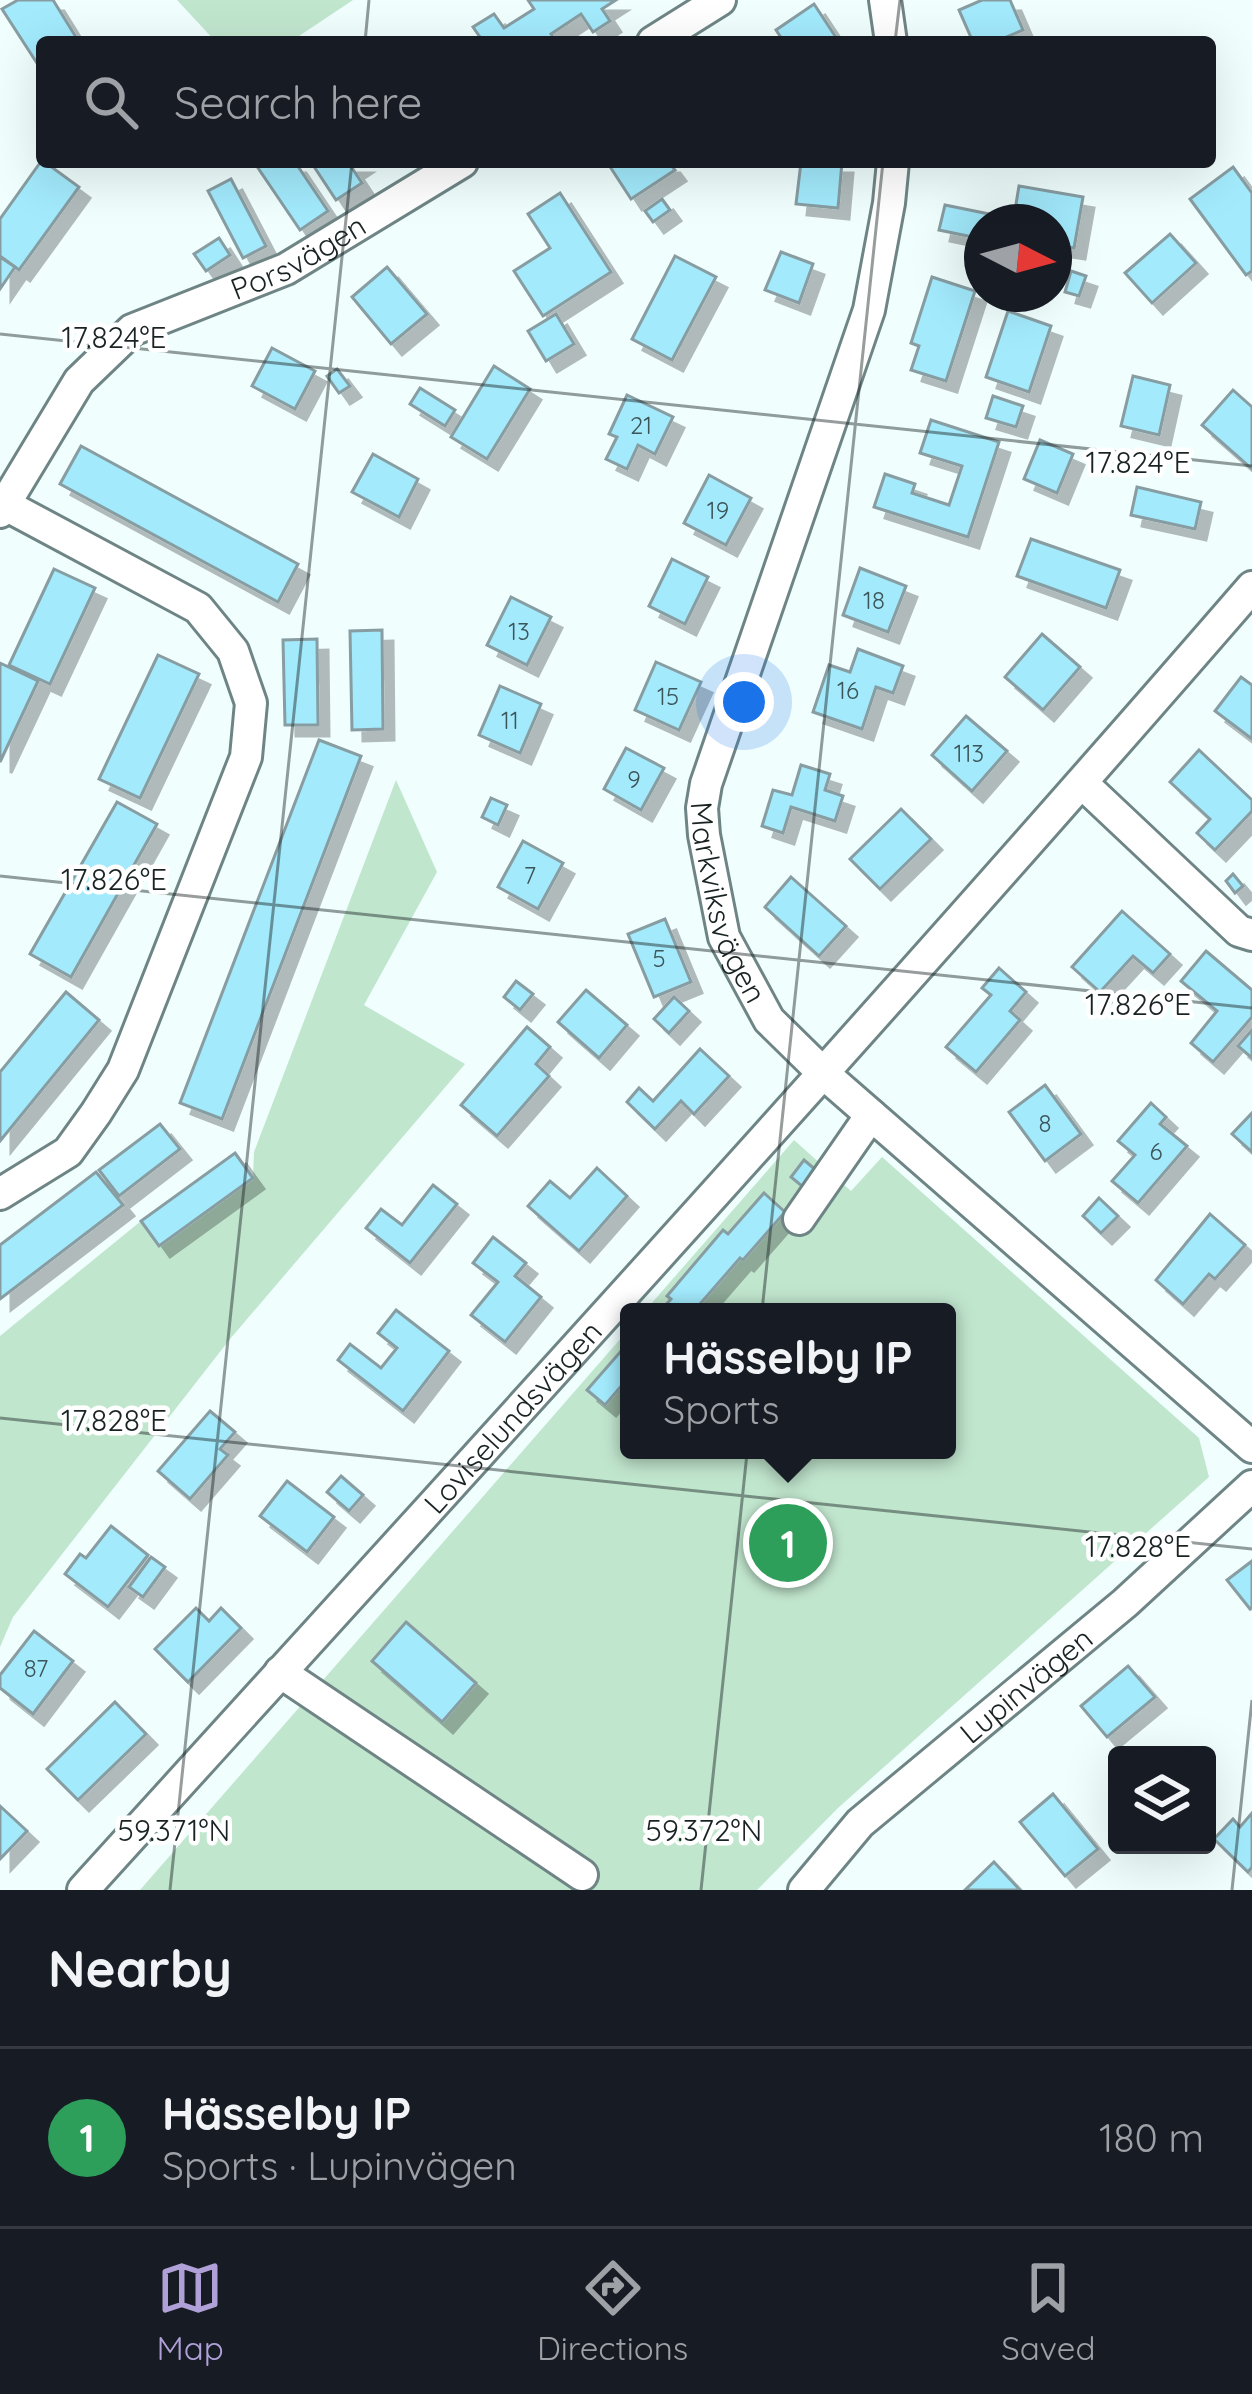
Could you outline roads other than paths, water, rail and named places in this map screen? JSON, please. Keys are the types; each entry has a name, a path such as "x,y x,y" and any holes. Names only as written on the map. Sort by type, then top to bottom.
{"street":[{"path":"663,36 720,0"},
{"path":"886,0 890,36"},
{"name":"Porsvägen","path":"1,505 80,381 132,330 286,269 452,168"},
{"name":"Markviksvägen","path":"892,168 869,310 717,748 702,808 724,938 769,1020 823,1073 1252,1447"},
{"path":"0,1194 68,1152 123,1070 246,758 251,703 233,651 198,608 1,505"},
{"name":"Loviselundsvägen","path":"83,1890 823,1073 1252,586"},
{"path":"1082,783 1239,931 1252,935"},
{"path":"799,1219 871,1115"},
{"name":"Lupinvägen","path":"804,1890 860,1823 1125,1603 1252,1486"},
{"path":"280,1672 582,1875"}],"place":[{"name":"Hässelby IP","path":"788,1543"}]}
